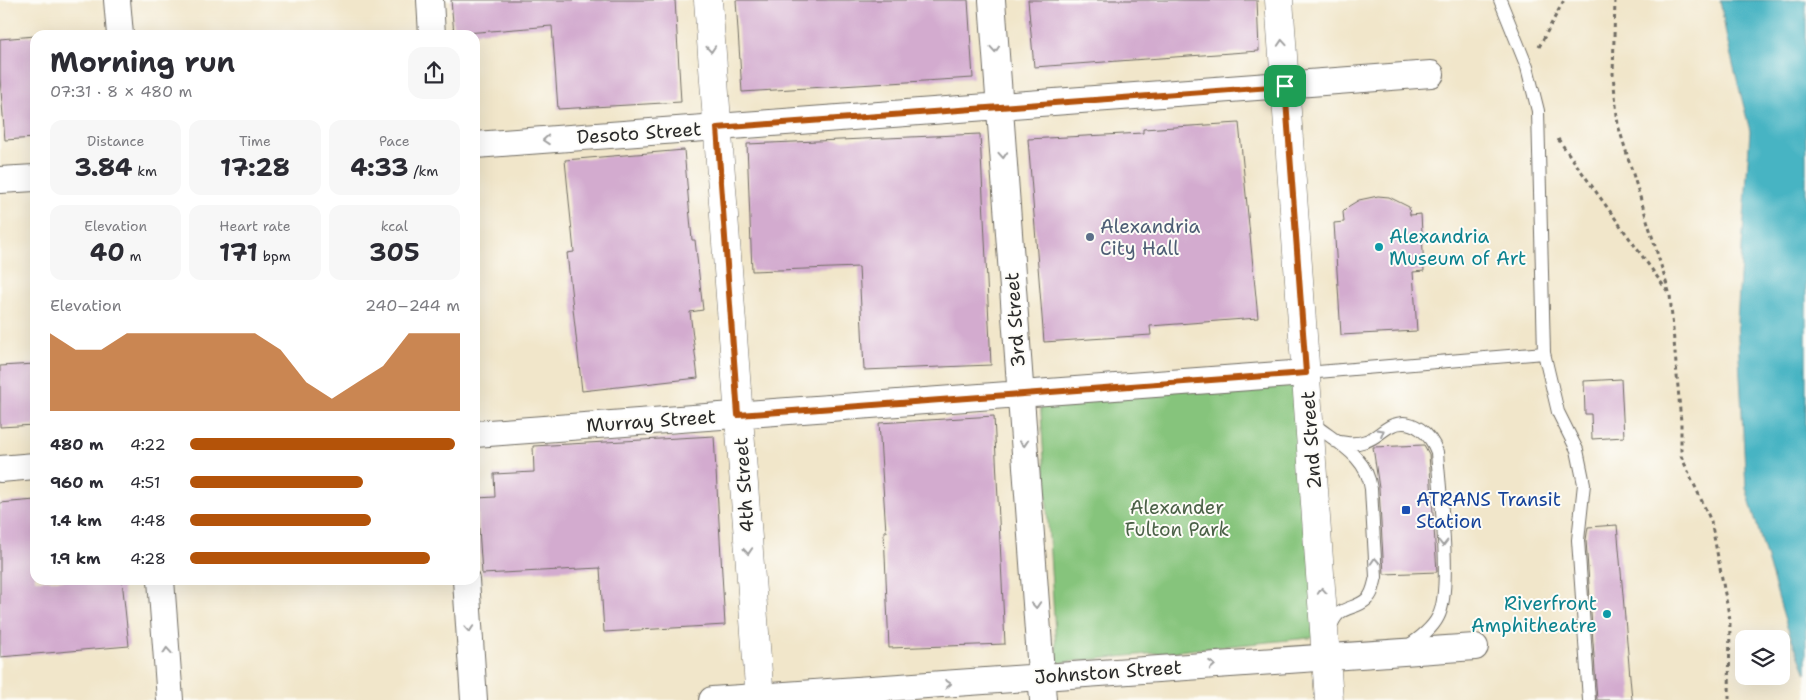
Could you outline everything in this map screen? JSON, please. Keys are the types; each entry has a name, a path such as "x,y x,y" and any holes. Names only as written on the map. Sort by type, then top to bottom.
{"main road":[{"name":"4th Street","path":"708,0 759,698"},
{"name":"2nd Street","path":"1279,0 1329,700"}],"street":[{"path":"117,0 120,30"},
{"path":"430,0 432,30"},
{"name":"3rd Street","path":"992,0 1042,689"},
{"name":"Desoto Street","path":"480,146 1431,74"},
{"path":"0,180 30,178"},
{"name":"Murray Street","path":"480,434 1306,373"},
{"path":"0,469 30,466"},
{"path":"161,585 170,700"},
{"path":"466,585 474,700"},
{"name":"Johnston Street","path":"712,700 1042,689 1326,657 1475,647"}],"lane":[{"path":"1500,0 1528,67 1538,111 1544,353 1558,412 1577,450 1584,484 1578,540 1589,700"},
{"path":"1306,373 1544,353"},
{"path":"1309,421 1358,459 1369,475 1376,577 1368,599 1339,612 1330,627 1326,657"},
{"path":"1335,441 1350,444 1366,441 1392,426 1402,424 1420,429 1432,440 1437,452 1445,597 1438,616 1429,628 1408,646 1397,652"}],"path":[{"path":"1528,67 1564,0"},
{"path":"1615,0 1613,75 1618,125 1670,295 1681,422 1681,456 1711,521 1730,620 1729,700"},
{"path":"1538,111 1670,295"}],"green space":[{"name":"Alexander Fulton Park","path":"1303,377 1319,637 1057,663 1040,398"}],"water":[{"path":"1720,0 1806,0 1806,674 1790,634 1790,630 1787,627 1746,488 1737,320 1750,131 1727,40"}],"building":[{"path":"451,0 675,0 681,102 558,109 552,26 480,32 480,30 454,30"},
{"path":"736,0 968,0 973,78 742,92"},
{"path":"1028,0 1257,0 1259,51 1034,67"},
{"path":"30,36 30,138 5,140 0,79 0,39"},
{"path":"1239,123 1258,318 1150,326 1151,335 1044,342 1028,139 1143,133 1143,129"},
{"path":"980,134 991,365 864,370 859,267 752,271 747,144"},
{"path":"684,150 692,240 695,240 703,310 690,312 698,378 582,391 567,253 574,252 565,160"},
{"name":"Alexandria Museum of Art","path":"1378,196 1389,197 1409,207 1410,215 1421,214 1424,271 1413,272 1417,331 1341,335 1334,223 1344,222 1343,212 1349,206 1359,200"},
{"path":"30,364 30,425 0,427 0,366"},
{"path":"1621,379 1624,437 1592,439 1591,414 1585,414 1584,381"},
{"path":"994,416 1005,644 889,648 884,532 886,532 879,423"},
{"path":"714,436 725,625 604,632 600,568 482,574 480,498 495,497 494,474 534,472 533,446"},
{"name":"ATRANS Transit Station","path":"1424,445 1429,454 1437,572 1384,574 1379,488 1373,447"},
{"path":"30,500 30,585 123,585 129,646 0,657 0,503"},
{"name":"Riverfront Amphitheatre","path":"1617,525 1632,700 1597,700 1586,540 1588,527"}],"place":[{"name":"Alexandria City Hall","path":"1090,237"},
{"name":"Alexandria Museum of Art","path":"1379,247"},
{"name":"ATRANS Transit Station","path":"1406,510"},
{"name":"Riverfront Amphitheatre","path":"1607,614"}],"route":[{"path":"1285,86 1306,373 738,415 717,128 1285,86"}]}
